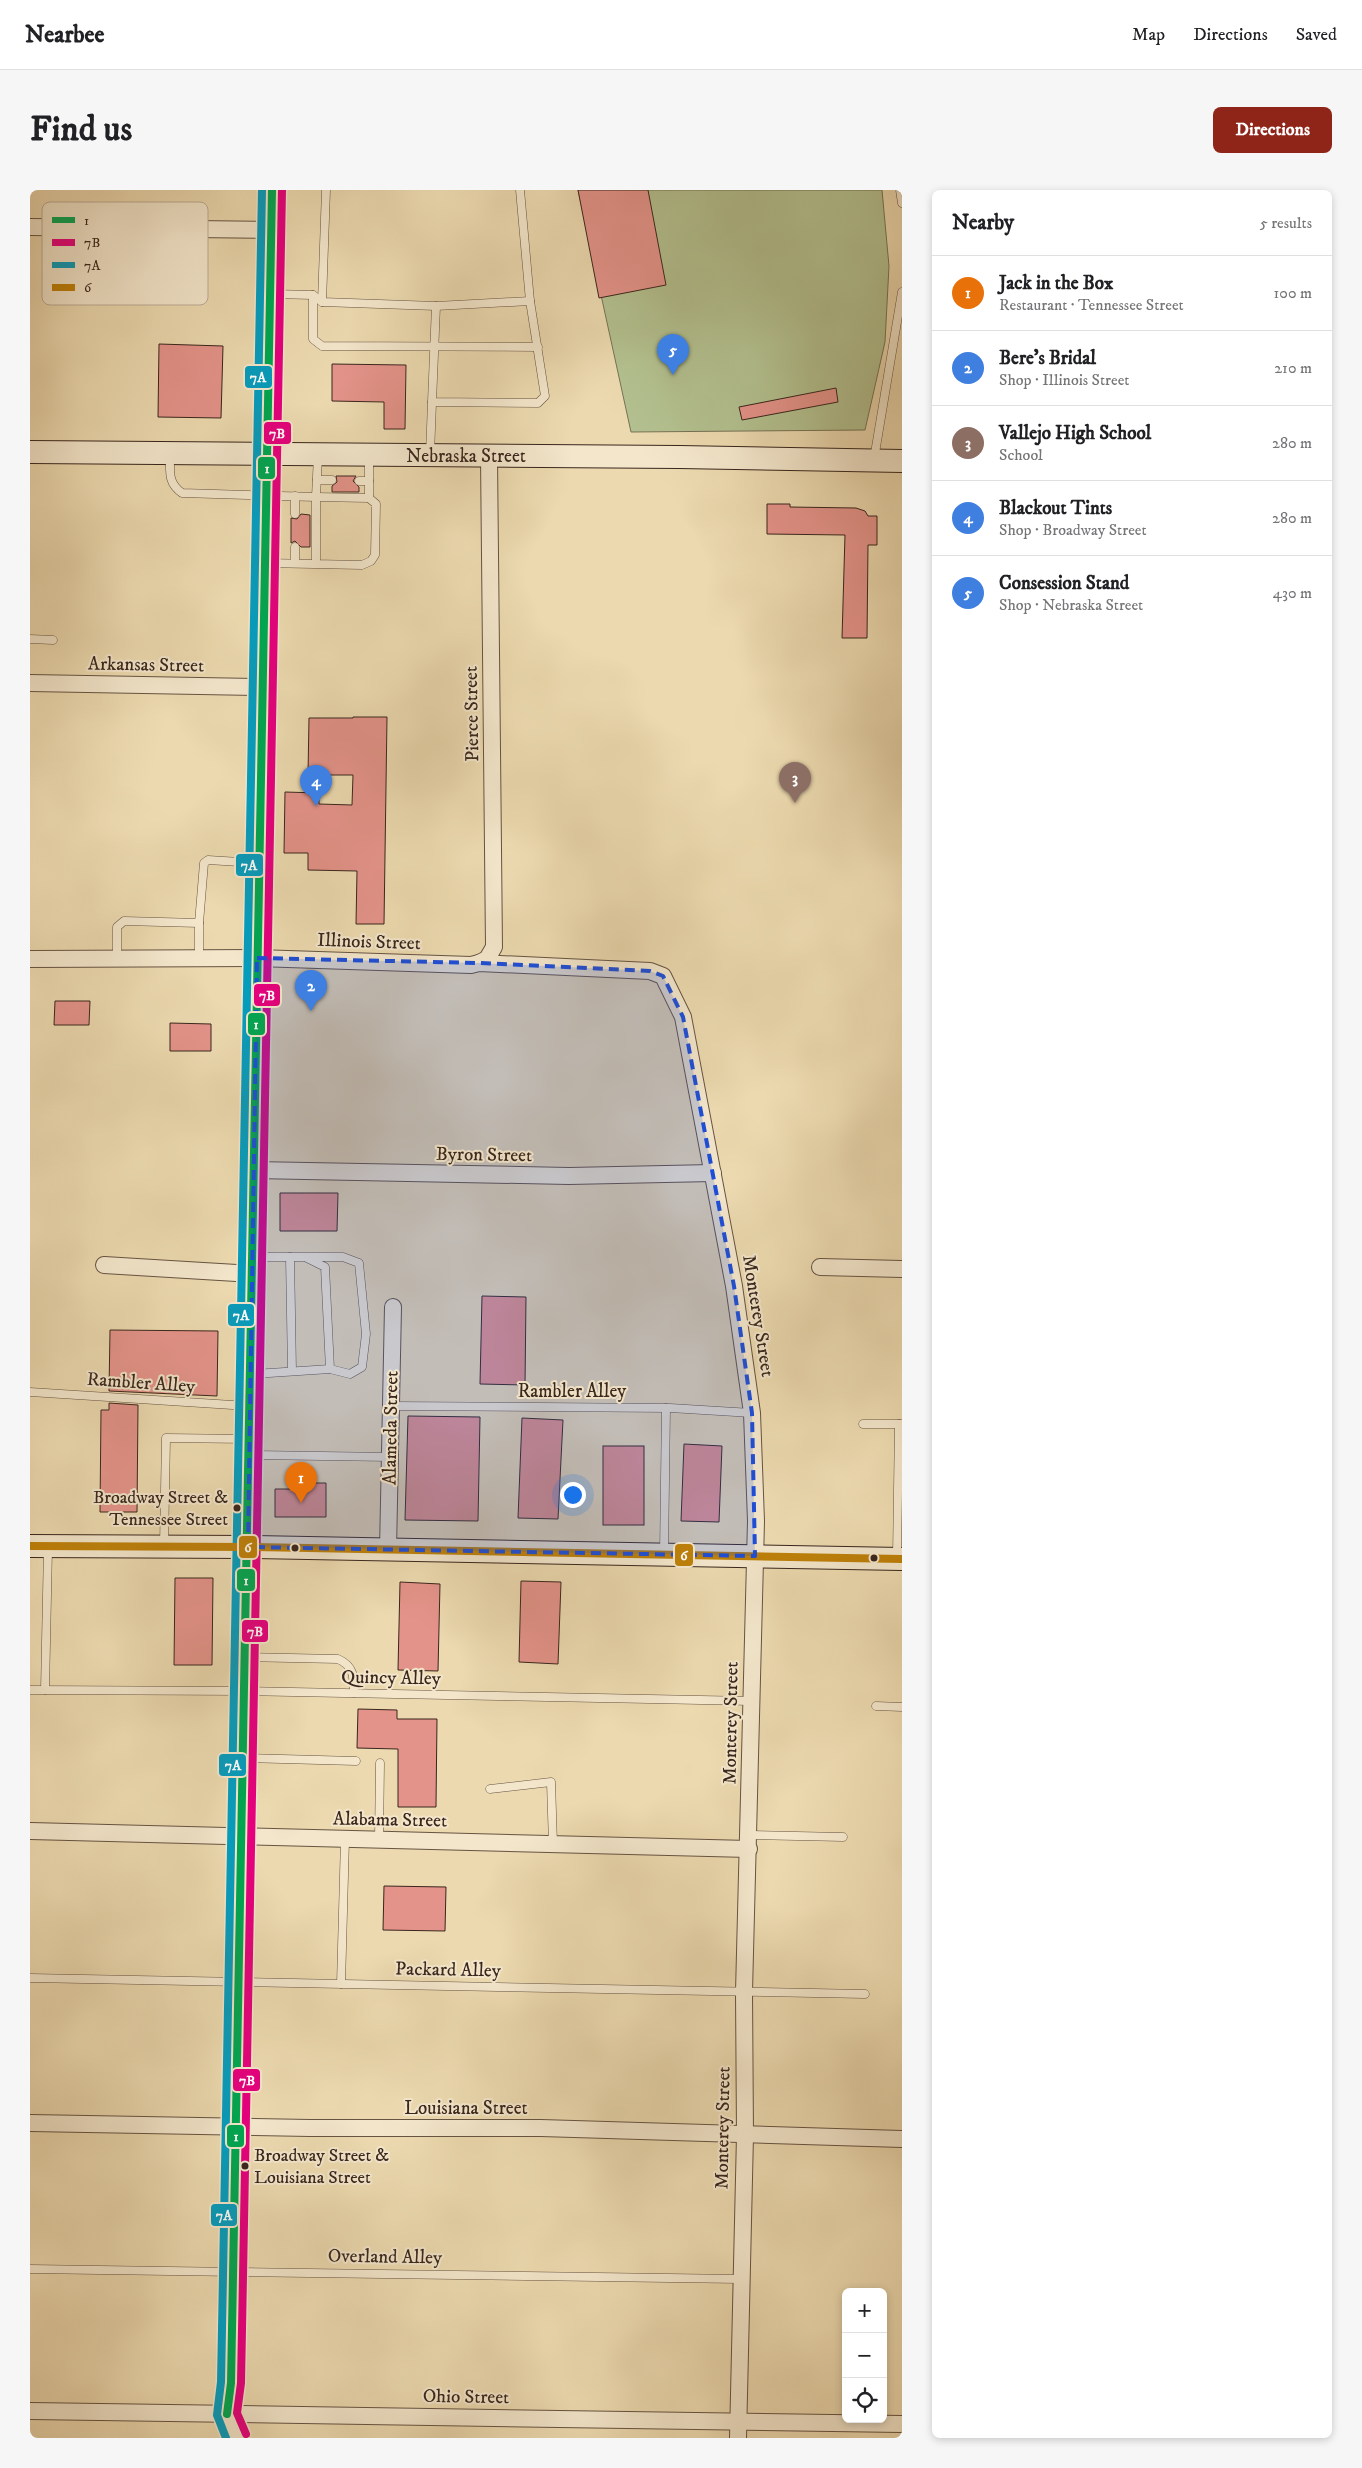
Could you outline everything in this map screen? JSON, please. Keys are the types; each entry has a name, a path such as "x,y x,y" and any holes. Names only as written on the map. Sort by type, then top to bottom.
{"main road":[{"path":"238,2438 227,2414 231,2383 243,1836 263,563 272,190"},
{"name":"Nebraska Street","path":"30,452 266,456 679,457 902,461"},
{"path":"39,1546 899,1559"}],"street":[{"path":"208,229 271,230"},
{"name":"Pierce Street","path":"478,963 487,959 494,947 489,457"},
{"name":"Arkansas Street","path":"30,684 261,688"},
{"name":"Illinois Street","path":"30,958 257,958 471,965 478,963 650,971 663,976 682,1015"},
{"name":"Monterey Street","path":"682,1015 734,1286 752,1413 755,1556 744,1992 745,2135 740,2279 738,2438"},
{"name":"Byron Street","path":"254,1170 569,1176 713,1173"},
{"path":"104,1265 253,1266"},
{"path":"820,1267 902,1268"},
{"name":"Alameda Street","path":"388,1550 393,1307"},
{"name":"Alabama Street","path":"30,1831 553,1844 749,1842"},
{"name":"Louisiana Street","path":"30,2123 541,2128 902,2139"},
{"name":"Ohio Street","path":"30,2411 902,2424"},
{"path":"227,2414 227,2438"}],"lane":[{"path":"322,302 326,190"},
{"path":"432,402 538,404 545,396 530,301 520,190"},
{"path":"900,190 902,203"},
{"path":"874,461 902,292"},
{"path":"269,294 312,295 322,302 436,306 530,301"},
{"path":"312,295 314,339 322,346 538,348"},
{"path":"430,456 436,306"},
{"path":"170,454 170,479 174,487 182,493 370,498 376,504 376,555 371,561 362,565 263,563"},
{"path":"316,564 318,456"},
{"path":"369,456 370,498"},
{"path":"317,480 332,480"},
{"path":"359,480 370,480"},
{"path":"295,496 295,514"},
{"path":"295,547 295,563"},
{"path":"30,639 53,640"},
{"path":"199,958 199,923 204,863 208,860 259,863"},
{"path":"116,958 117,927 124,921 199,923"},
{"path":"251,1374 330,1369 350,1374 362,1366 366,1334 359,1263 343,1257 290,1257 253,1266"},
{"path":"290,1257 292,1372"},
{"path":"305,1257 326,1267 330,1369"},
{"name":"Rambler Alley","path":"30,1392 250,1406"},
{"name":"Rambler Alley","path":"391,1406 666,1408 752,1413"},
{"path":"664,1555 666,1408"},
{"path":"863,1424 901,1424 899,1559"},
{"path":"164,1547 166,1438 250,1447 390,1457"},
{"path":"39,1546 45,1690"},
{"path":"246,1657 338,1659 347,1663 352,1669 354,1693"},
{"name":"Quincy Alley","path":"30,1690 245,1691 752,1701"},
{"path":"876,1706 902,1707"},
{"path":"243,1758 356,1761"},
{"path":"379,1840 380,1762"},
{"path":"490,1788 551,1782 553,1844"},
{"path":"749,1842 843,1837"},
{"path":"341,1984 345,1839"},
{"name":"Packard Alley","path":"30,1978 864,1994"},
{"name":"Overland Alley","path":"30,2269 740,2279"}],"highlighted area":[{"path":"257,958 479,963 650,971 663,976 683,1017 734,1286 752,1413 756,1521 755,1556 248,1547"}],"green space":[{"path":"578,190 882,190 889,266 885,342 865,430 631,432"}],"building":[{"path":"578,190 648,190 666,285 599,298"},
{"path":"159,344 223,346 221,418 158,417"},
{"path":"332,364 406,365 405,429 384,429 384,402 332,401"},
{"path":"836,388 838,402 742,420 739,407"},
{"path":"336,476 356,476 353,481 359,487 359,492 332,492 332,486 337,482"},
{"path":"767,504 790,504 790,507 856,508 865,511 868,516 877,516 877,545 868,545 867,638 842,638 845,535 767,534"},
{"path":"301,514 310,515 310,547 301,547 295,541 291,543 291,518 297,519"},
{"path":"387,717 384,924 356,924 357,871 308,870 308,853 284,853 285,792 319,793 319,804 352,805 353,775 308,775 309,718"},
{"path":"55,1001 90,1001 89,1025 54,1025"},
{"path":"170,1023 211,1024 211,1051 170,1051"},
{"path":"280,1193 338,1193 337,1231 280,1231"},
{"path":"482,1296 526,1297 525,1385 480,1384"},
{"path":"110,1330 218,1331 217,1396 109,1391"},
{"path":"109,1403 138,1405 137,1512 100,1512 101,1410 109,1410"},
{"path":"408,1416 480,1417 478,1521 405,1520"},
{"path":"522,1418 563,1420 558,1519 518,1518"},
{"path":"684,1444 722,1446 719,1522 681,1521"},
{"path":"603,1446 644,1446 644,1525 603,1525"},
{"path":"292,1483 326,1483 326,1517 275,1517 275,1489 292,1489"},
{"path":"175,1578 213,1578 212,1665 174,1665"},
{"path":"521,1581 561,1582 558,1664 519,1662"},
{"path":"400,1582 440,1584 438,1671 398,1670"},
{"path":"358,1709 397,1710 397,1719 437,1719 436,1807 398,1807 398,1749 357,1748"},
{"path":"384,1886 446,1887 445,1931 383,1930"}],"transit line":[{"name":"7A","path":"226,2438 217,2415 221,2382 262,190"},
{"name":"1","path":"227,2414 231,2383 272,190"},
{"name":"7B","path":"246,2434 237,2413 241,2383 282,190"},
{"name":"6","path":"30,1546 248,1547 902,1559"}],"place":[{"name":"Consession Stand","path":"673,375"},
{"name":"Vallejo High School","path":"795,803"},
{"name":"Blackout Tints","path":"316,806"},
{"name":"Bere's Bridal","path":"311,1011"},
{"name":"Jack in the Box","path":"301,1503"},
{"name":"Broadway Street & Tennessee Street","path":"237,1508"},
{"name":"Broadway Street & Louisiana Street","path":"245,2166"}]}
